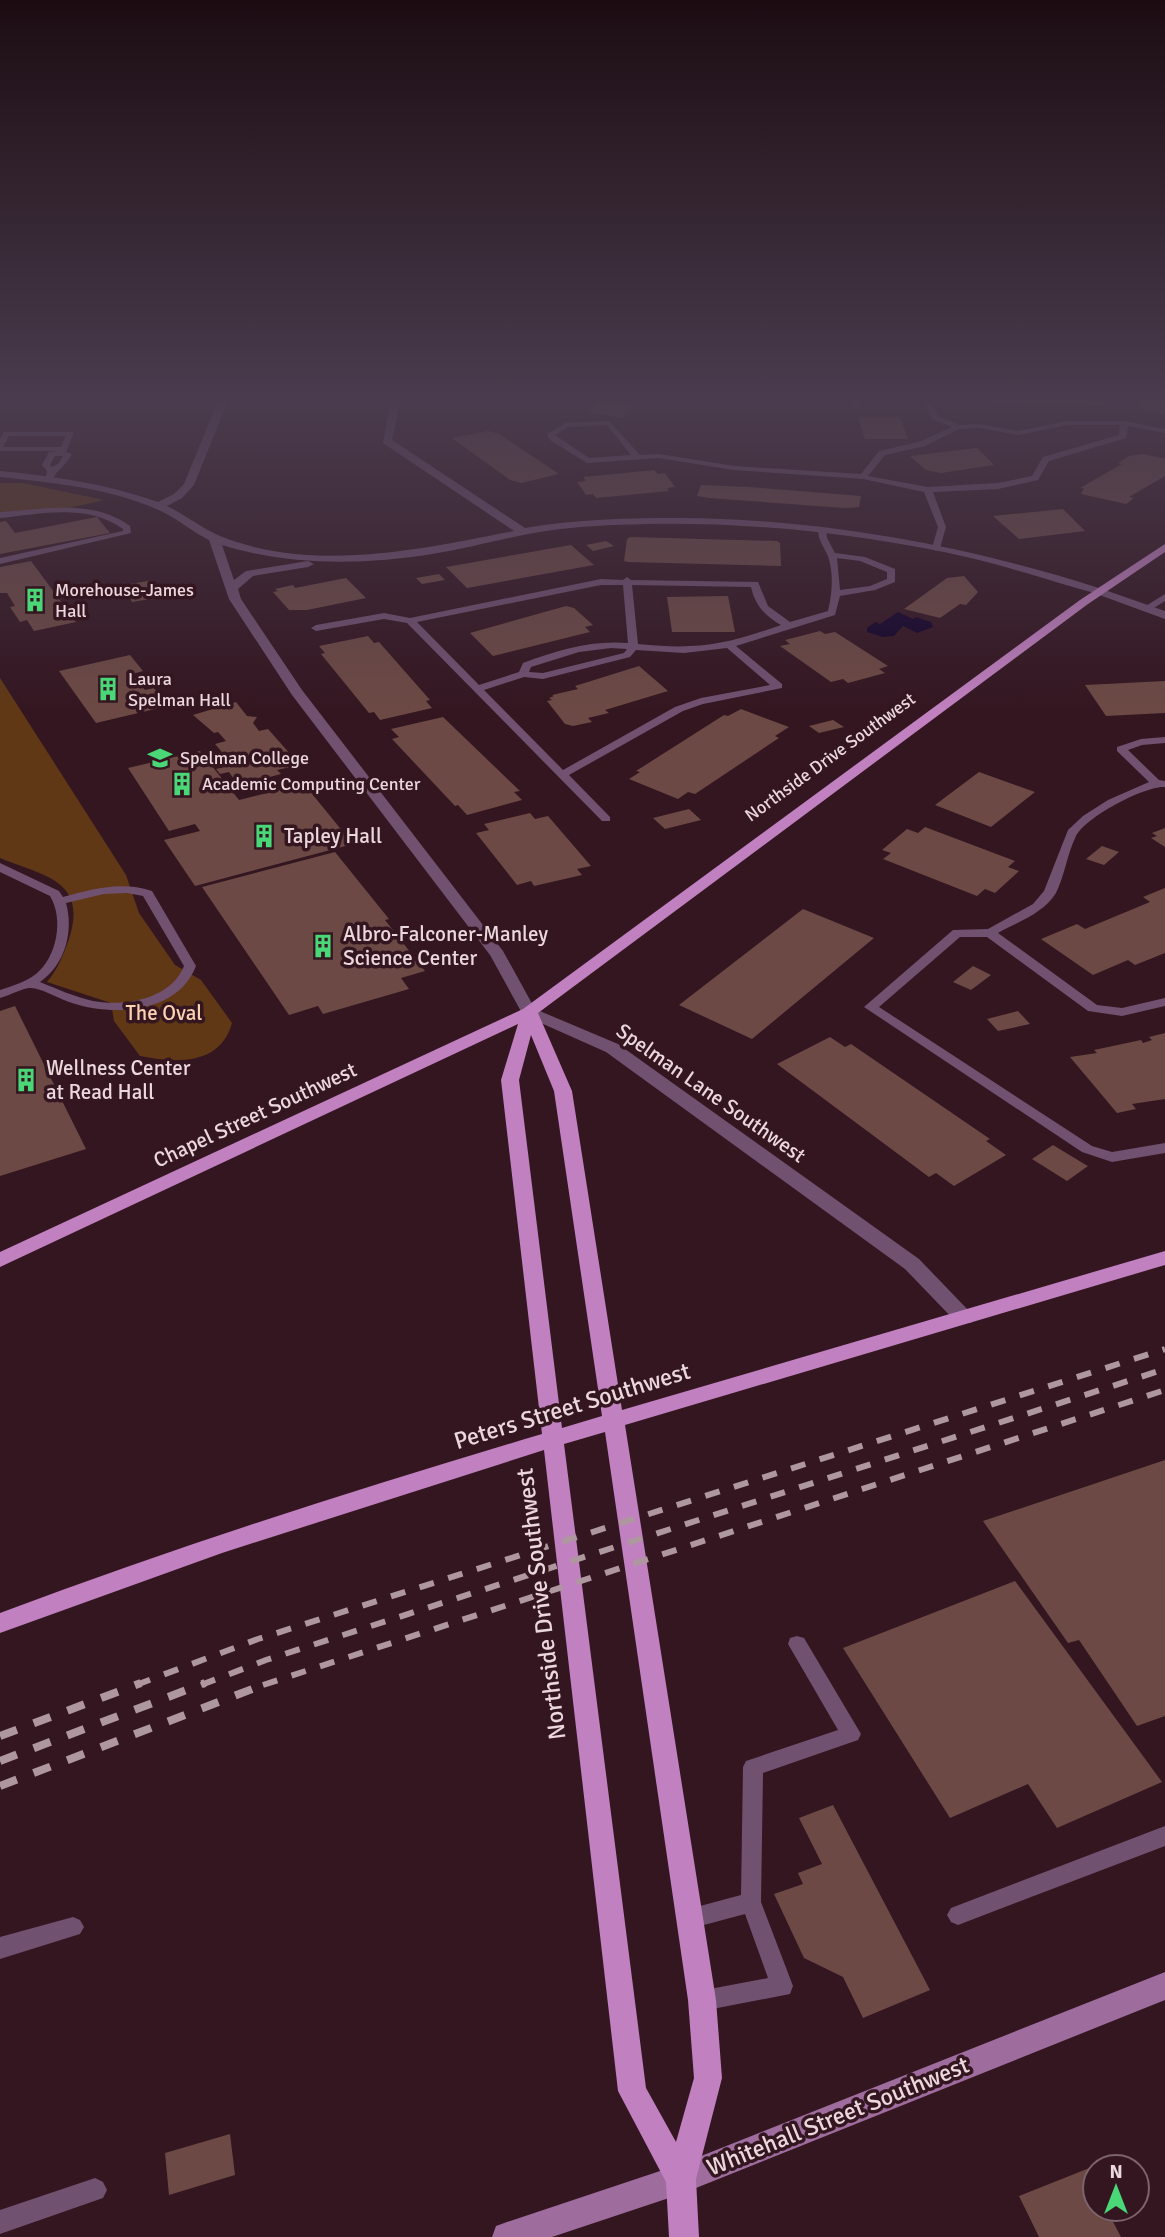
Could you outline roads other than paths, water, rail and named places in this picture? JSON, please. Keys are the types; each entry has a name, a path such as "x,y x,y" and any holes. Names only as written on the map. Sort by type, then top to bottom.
{"main road":[{"name":"Northside Drive Southwest","path":"681,2179 632,2091 612,1940 510,1080 529,1012 1098,592 1165,547"},
{"name":"Northside Drive Southwest","path":"529,1012 563,1091 702,2000 708,2078 681,2179 684,2237"},
{"name":"Chapel Street Southwest","path":"0,1260 529,1012"},
{"name":"Peters Street Southwest","path":"0,1623 83,1591 276,1525 653,1408 1165,1258"},
{"name":"Whitehall Street Southwest","path":"507,2237 681,2179 1165,1986"}],"street":[{"path":"146,502 159,506 214,538 280,554 370,558"},
{"path":"159,506 166,502"},
{"path":"479,502 523,532"},
{"path":"231,589 242,577 257,571 432,550 578,524 640,521 727,523 822,530 936,548 1044,573 1165,615"},
{"path":"214,538 231,589 297,692 497,954 529,1012"},
{"name":"Spelman Lane Southwest","path":"529,1012 612,1048 912,1264 964,1318"}],"lane":[{"path":"933,502 942,527 936,548"},
{"path":"0,515 94,512 120,520 127,528 127,533 0,561"},
{"path":"523,674 527,665 559,654 609,645 676,651 730,646 787,624 832,612 836,575 832,555 821,538 822,530"},
{"path":"832,555 862,559 892,571 892,580 872,588 834,594"},
{"path":"316,628 384,616 410,621 601,582 627,580 755,583 757,596 764,609 787,624"},
{"path":"477,689 523,674 543,676 627,655 633,647 627,580"},
{"path":"1146,609 1163,599"},
{"path":"410,621 606,819"},
{"path":"562,775 679,709 701,701 778,686 730,646"},
{"path":"1165,740 1140,742 1121,749 1161,784 1087,818 1072,832 1050,892 1037,906 990,933 957,933 871,1007 1087,1149 1112,1157 1165,1148"},
{"path":"0,867 40,884 61,901 63,931 49,969 31,983 0,994"},
{"path":"31,983 93,1007 110,1010 171,993 185,979 190,966 148,894 123,889 98,891 61,901"},
{"path":"990,933 1093,1008 1122,1012 1165,1002"},
{"path":"702,2000 782,1986 751,1902 753,1767 850,1734 797,1644"},
{"path":"958,1915 1165,1836"},
{"path":"689,1919 751,1902"},
{"path":"0,1948 74,1927"},
{"path":"0,2222 95,2190"}],"railway":[{"path":"136,1685 258,1639 1165,1349"},
{"path":"201,1685 266,1660 1165,1369"},
{"path":"263,1685 1165,1390"},
{"path":"0,1736 141,1683"},
{"path":"0,1761 205,1683"},
{"path":"0,1786 268,1683"}],"place":[{"name":"Morehouse-James Hall","path":"35,600"},
{"name":"Laura Spelman Hall","path":"108,689"},
{"name":"Spelman College","path":"160,758"},
{"name":"Academic Computing Center","path":"182,784"},
{"name":"Tapley Hall","path":"264,836"},
{"name":"Albro-Falconer-Manley Science Center","path":"323,946"},
{"name":"Wellness Center at Read Hall","path":"26,1080"}],"park label":[{"name":"The Oval","path":"164,1013"}]}
